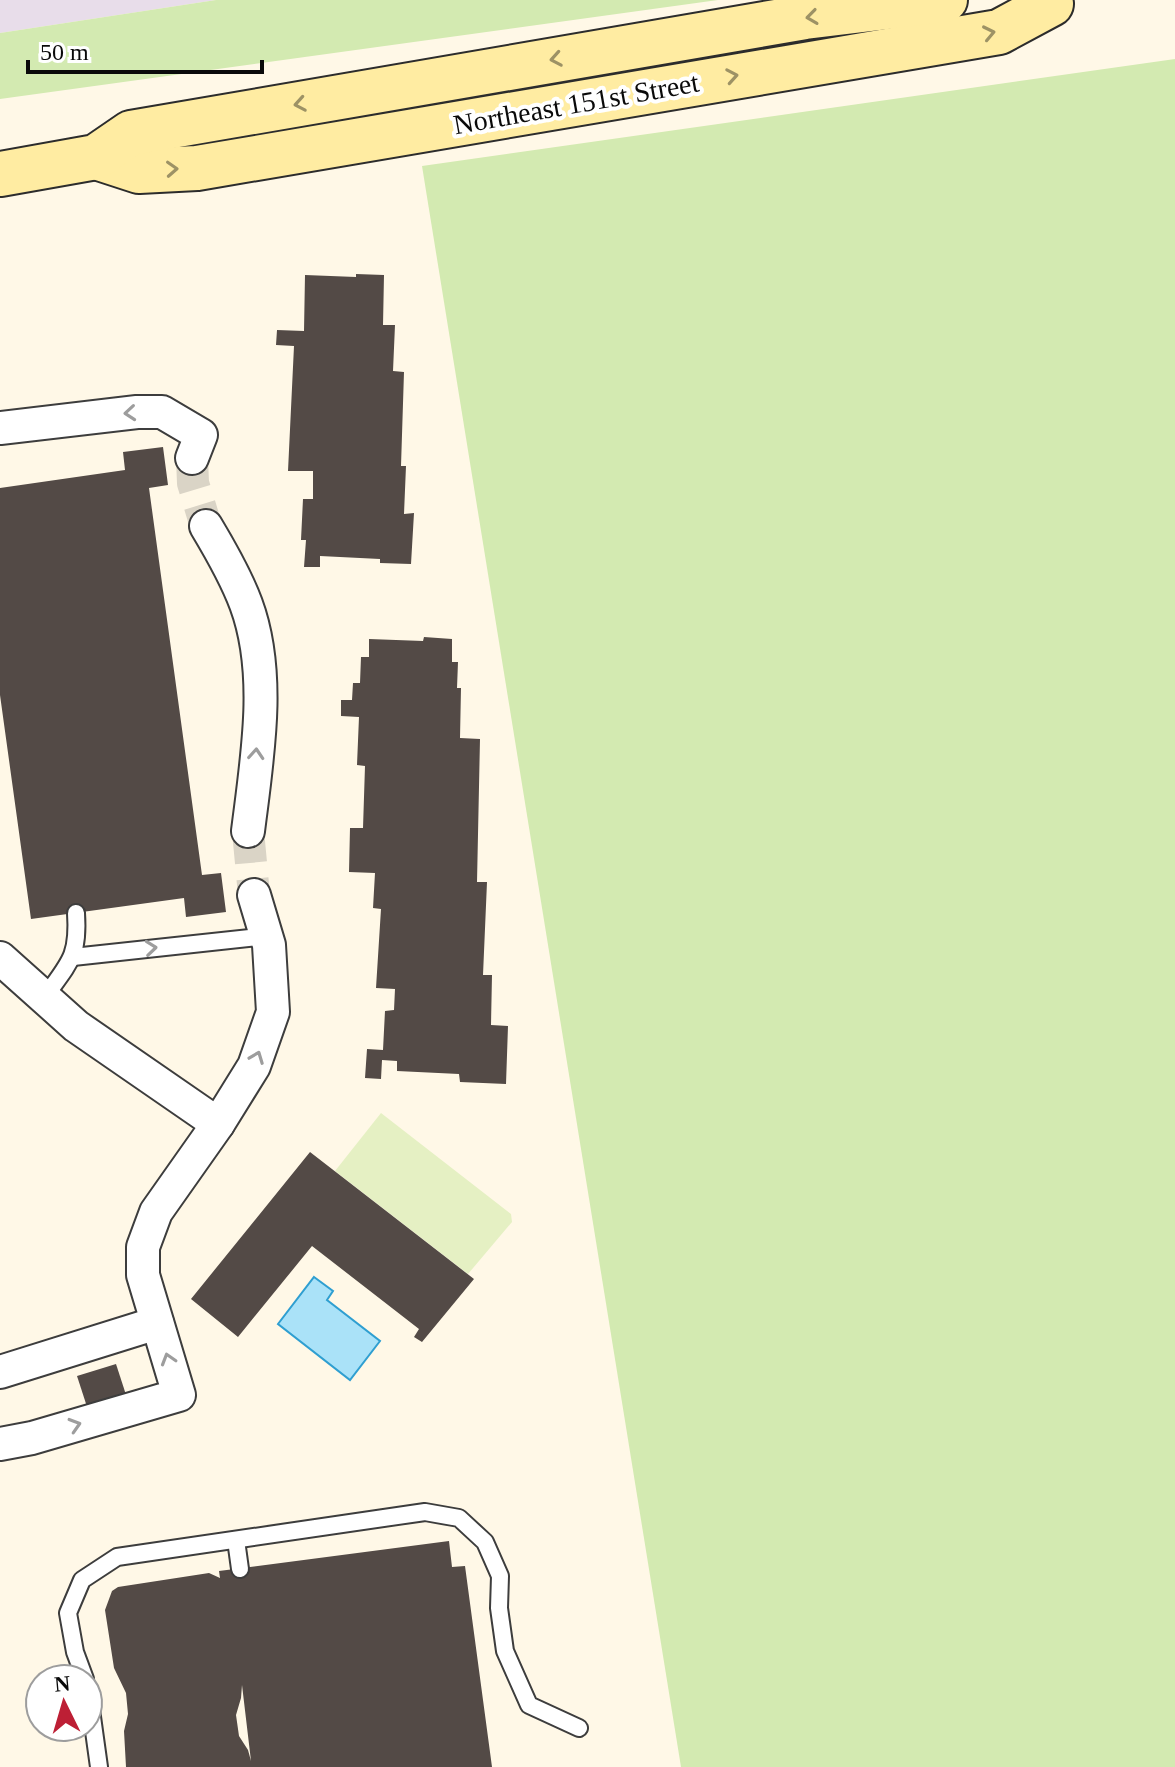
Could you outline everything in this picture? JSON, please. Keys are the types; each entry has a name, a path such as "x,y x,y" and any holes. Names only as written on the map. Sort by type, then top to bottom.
{"street":[{"name":"Northeast 151st Street","path":"0,174 96,157 131,133 805,17 945,0"},
{"name":"Northeast 151st Street","path":"96,157 139,171 197,168 999,32 1053,1"},
{"path":"0,428 137,412 162,412 201,435 192,458"},
{"path":"206,526 247,605 259,657 259,708 248,831"},
{"path":"0,1444 32,1438 179,1395 143,1275 143,1247 156,1212 218,1124 254,1066 273,1012 267,936 254,895"},
{"path":"0,958 76,1026 218,1124"},
{"path":"0,1372 157,1323"}],"lane":[{"path":"44,998 73,957 77,939 76,913"},
{"path":"73,957 267,936"},
{"path":"79,1663 68,1613 82,1580 117,1557 425,1512 459,1518 485,1542 500,1576 499,1608 505,1651 529,1705 579,1728"},
{"path":"236,1540 240,1569"},
{"path":"96,1743 99,1767"}],"shaded area":[{"path":"0,0 216,0 0,33"}],"green space":[{"path":"216,0 718,0 0,99 0,33"},
{"path":"1175,59 1175,1767 681,1767 422,166"},
{"path":"381,1113 511,1214 512,1222 468,1274 335,1171"}],"water":[{"path":"314,1277 333,1291 327,1300 380,1341 350,1380 278,1324"}],"building":[{"path":"356,274 384,275 383,325 395,325 393,371 404,372 401,466 406,466 404,514 414,513 411,564 320,556 320,567 304,567 306,540 301,540 303,499 313,499 313,471 288,471 294,346 276,345 277,330 304,331 305,275 356,277"},
{"path":"163,447 168,485 149,488 202,875 221,873 226,912 186,917 184,898 31,919 0,695 0,488 125,470 123,452"},
{"path":"424,637 452,639 452,662 458,662 457,688 461,688 460,738 480,739 477,882 487,882 483,975 492,975 491,1025 508,1026 506,1084 460,1082 459,1074 397,1071 397,1061 382,1060 381,1079 365,1078 367,1049 383,1050 385,1011 394,1010 395,989 376,988 381,909 373,908 375,873 349,872 350,828 363,828 365,766 357,765 359,717 341,716 341,700 352,700 353,683 360,683 361,657 369,657 369,639 423,641"},
{"path":"310,1152 474,1279 422,1342 414,1337 419,1329 312,1246 238,1337 191,1299"},
{"path":"116,1364 129,1404 90,1416 77,1376"},
{"path":"449,1541 452,1567 465,1566 492,1767 126,1767 126,1693 114,1668 105,1610 112,1591 118,1587 209,1573 220,1578 219,1571","holes":["242,1685 251,1761 239,1736 236,1715"]}],"tunnel":[{"path":"192,458 193,483 206,526"},
{"path":"248,831 254,895"}]}
